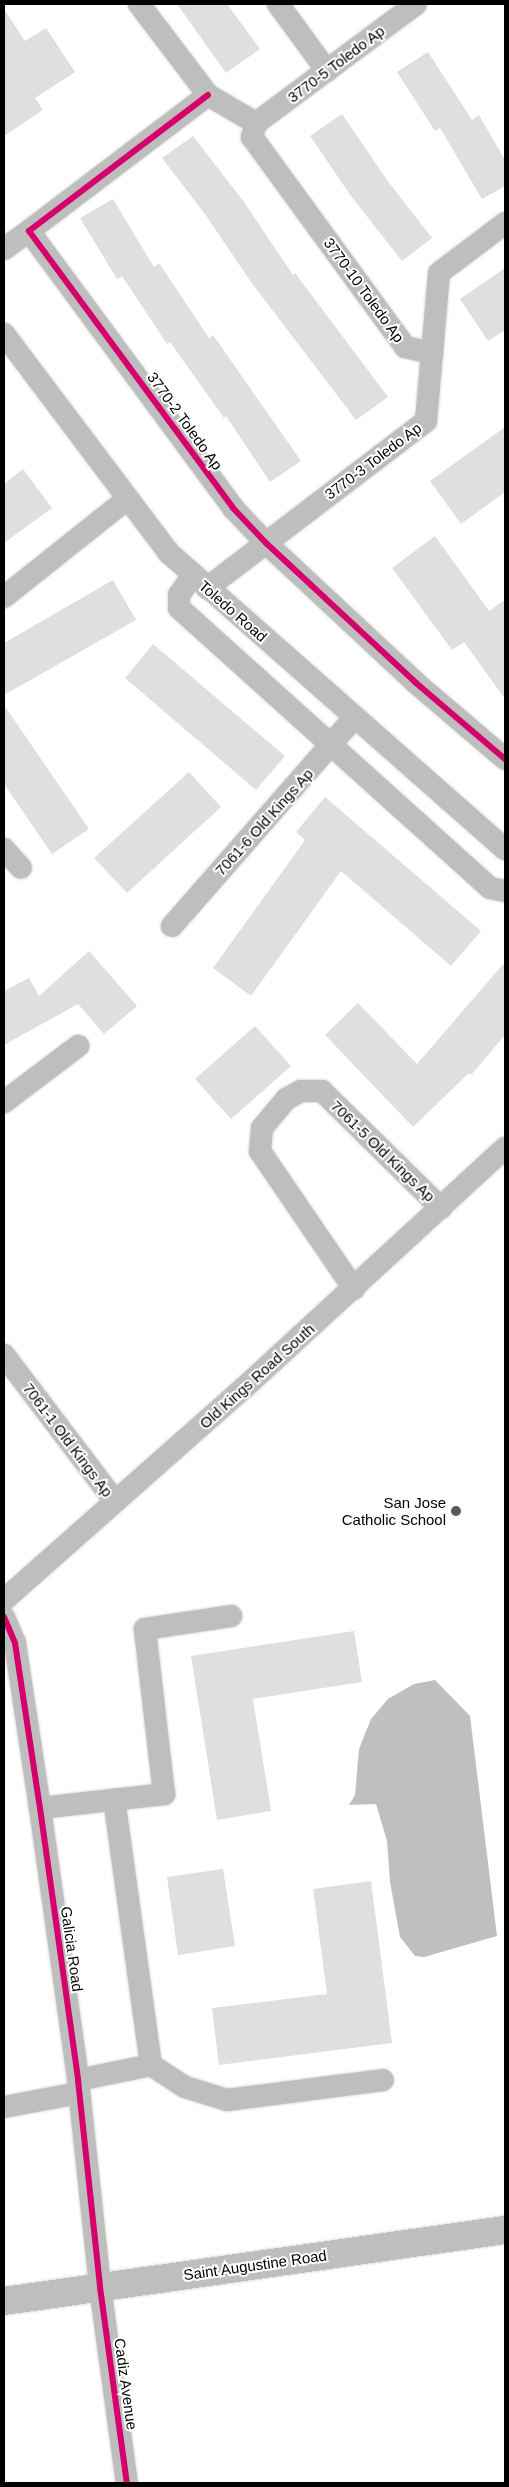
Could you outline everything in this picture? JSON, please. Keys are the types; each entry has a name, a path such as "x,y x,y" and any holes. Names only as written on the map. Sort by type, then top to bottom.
{"main road":[{"name":"Saint Augustine Road","path":"4,2300 505,2230"}],"street":[{"path":"139,4 208,95 256,123"},
{"path":"278,4 328,71"},
{"name":"3770-5 Toledo Ap","path":"256,123 416,4"},
{"path":"4,249 208,95"},
{"name":"3770-10 Toledo Ap","path":"256,123 252,136 405,347 432,353"},
{"path":"432,353 439,273 505,223"},
{"name":"3770-2 Toledo Ap","path":"29,230 233,508 266,543 416,683 505,759"},
{"name":"Toledo Road","path":"4,334 127,499 169,552 200,582 505,849"},
{"name":"3770-3 Toledo Ap","path":"432,353 426,421 266,543 179,595 179,608 333,744 490,888 505,892"},
{"path":"4,596 127,499"},
{"name":"7061-6 Old Kings Ap","path":"172,926 354,718"},
{"path":"4,848 21,868"},
{"path":"4,1102 78,1046"},
{"name":"7061-5 Old Kings Ap","path":"354,1289 260,1152 262,1128 286,1099 301,1091 322,1091 441,1208"},
{"name":"Old Kings Road South","path":"4,1600 354,1289 505,1148"},
{"name":"7061-1 Old Kings Ap","path":"4,1355 115,1501"},
{"path":"40,1808 164,1794 145,1629 231,1616"},
{"name":"Galicia Road","path":"4,1617 15,1643 40,1808 79,2086 100,2288"},
{"path":"114,1800 151,2065 185,2087 227,2100 384,2080"},
{"path":"4,2107 151,2065"},
{"name":"Cadiz Avenue","path":"100,2288 127,2483"}],"shaded area":[{"path":"435,1680 470,1716 497,1936 424,1957 415,1956 400,1937 390,1882 387,1841 376,1804 349,1805 355,1795 359,1749 371,1719 388,1699 414,1684"}],"building":[{"path":"177,4 227,4 260,49 226,73"},
{"path":"4,9 25,41 46,28 75,72 35,98 43,110 4,136"},
{"path":"428,52 472,120 479,115 505,160 505,186 482,199 440,128 435,131 397,72"},
{"path":"342,114 387,180 432,238 402,261 351,196 310,136"},
{"path":"193,136 244,202 293,275 295,273 388,397 356,420 251,282 205,214 162,158"},
{"path":"113,199 154,267 159,263 209,338 213,335 301,461 270,482 226,416 224,418 170,342 167,344 122,276 117,279 80,218"},
{"path":"505,268 505,330 488,341 460,299"},
{"path":"505,427 505,492 461,524 430,481"},
{"path":"23,469 52,508 4,543 4,484"},
{"path":"435,536 489,611 505,600 505,699 464,642 452,650 392,568"},
{"path":"113,580 136,620 4,695 4,643"},
{"path":"153,644 285,756 256,790 125,678"},
{"path":"4,705 89,829 52,854 4,784"},
{"path":"189,772 221,807 127,893 94,858"},
{"path":"325,797 481,931 451,966 341,871 251,996 213,968 305,840 296,832"},
{"path":"89,951 137,1006 104,1034 78,1004 4,1045 4,991 29,978 39,996"},
{"path":"505,962 505,1035 471,1075 469,1073 413,1127 325,1035 358,1003 417,1064"},
{"path":"255,1026 291,1066 231,1119 195,1079"},
{"path":"354,1631 362,1682 253,1699 271,1811 217,1820 191,1656"},
{"path":"223,1869 235,1946 178,1955 167,1877"},
{"path":"371,1881 392,2043 219,2065 212,2008 327,1994 313,1889"}],"cycle path":[{"path":"208,95 29,231 233,508 266,543 416,683 505,759"},
{"path":"4,1617 15,1643 40,1808 78,2080 100,2287 127,2483"}],"place":[{"name":"San Jose Catholic School","path":"456,1511"}]}
